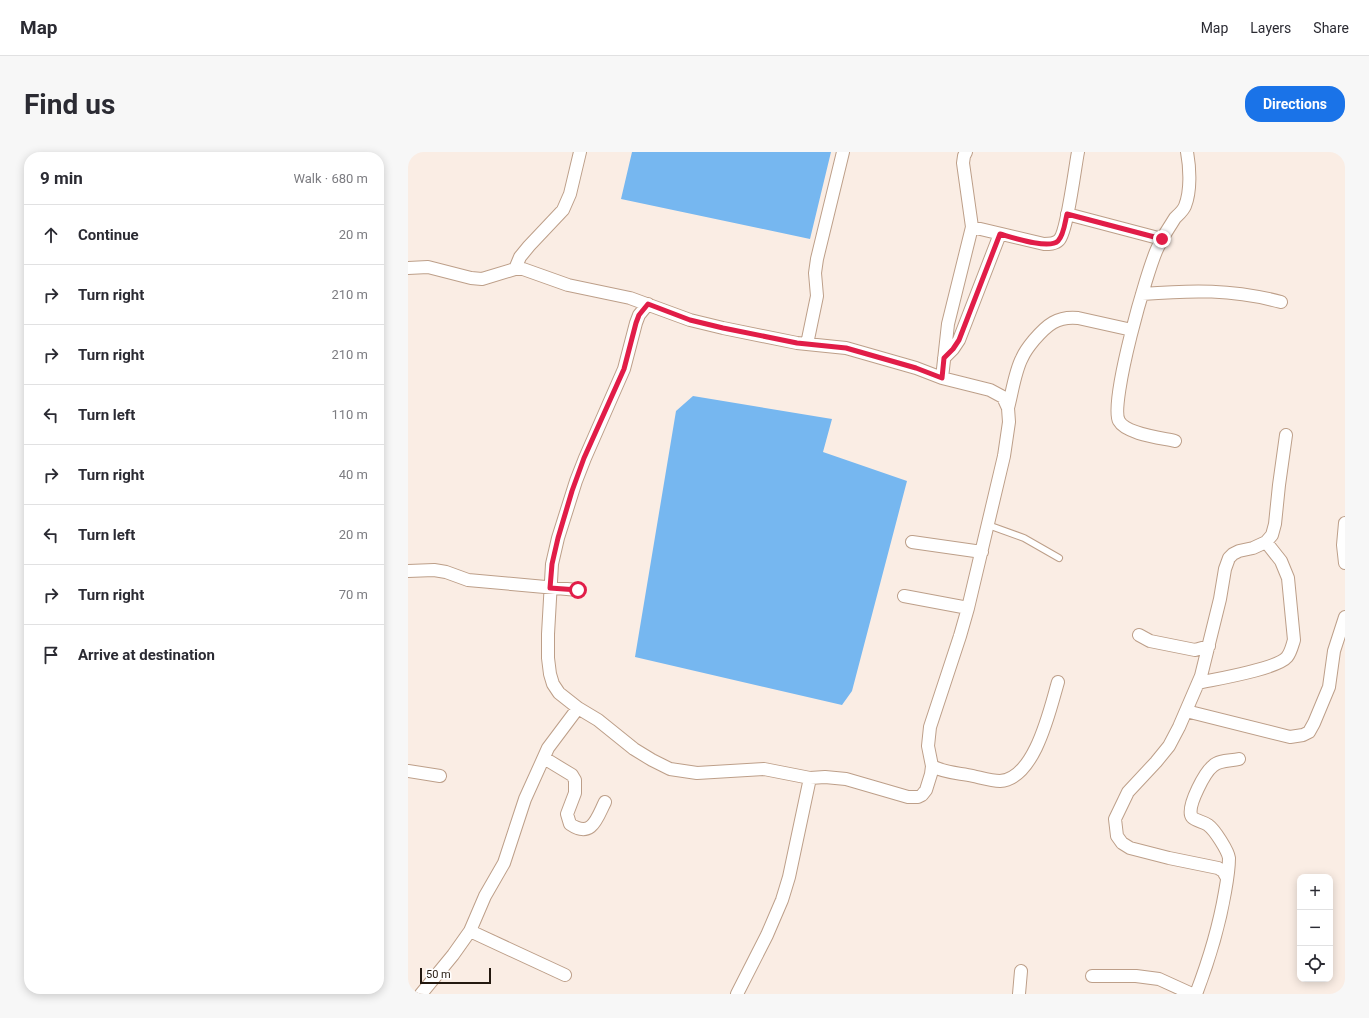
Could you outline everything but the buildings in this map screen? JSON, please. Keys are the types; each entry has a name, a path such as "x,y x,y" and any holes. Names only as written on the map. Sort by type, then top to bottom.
{"street":[{"path":"515,269 520,257 563,210 570,194 580,152"},
{"path":"807,344 817,296 815,272 817,259 843,152"},
{"path":"942,378 948,324 972,228 963,163 966,152"},
{"path":"972,228 1044,244 1054,244 1062,236 1078,152"},
{"path":"1175,441 1132,431 1124,427 1119,421 1117,414 1123,369 1132,330 1150,268 1162,239 1184,208 1189,183 1187,152"},
{"path":"1067,214 1162,239"},
{"path":"944,358 959,340 1000,234"},
{"path":"408,268 428,267 471,278 482,279 515,269 523,269 568,284 619,295 690,320 723,328 807,344 846,348 916,368 942,378 990,390 1003,397 1008,408"},
{"path":"1142,294 1208,291 1242,293 1281,302"},
{"path":"648,304 639,315 624,369 584,458 558,538 552,564 550,588 548,658 553,684 559,693 578,708 598,720 634,749 670,769 697,773 764,769 810,778 825,777 846,779 908,797 918,797 922,795 926,790 931,774 932,766 928,746 930,727 960,636 982,552 1004,456 1009,422 1008,408 1021,359 1026,349 1051,322 1070,317 1132,330"},
{"path":"1227,878 1223,871 1218,868 1130,848 1122,843 1117,836 1115,819 1128,792 1169,746 1186,711 1198,683 1209,646 1220,599 1225,569 1229,558 1233,554 1266,542 1272,535 1286,435"},
{"path":"1345,522 1343,545 1345,563"},
{"path":"912,542 982,552"},
{"path":"1198,683 1281,662 1287,657 1291,649 1294,640 1288,578 1281,561 1266,542"},
{"path":"408,571 434,570 446,572 468,580 578,590"},
{"path":"904,596 968,608"},
{"path":"1186,711 1290,737 1303,735 1309,732 1329,687 1334,651 1345,617"},
{"path":"1138,635 1150,641 1195,650 1209,646"},
{"path":"932,766 941,771 996,780 1005,780 1013,776 1022,769 1036,749 1058,682"},
{"path":"421,994 453,955 470,931 485,896 504,863 526,799 548,748 578,708"},
{"path":"544,758 572,775 575,780 575,794 567,814 570,824 581,829 588,829 593,826 605,802"},
{"path":"1196,994 1212,951 1229,872 1228,856 1214,830 1208,825 1194,819 1191,815 1191,809 1198,789 1207,772 1218,763 1239,759"},
{"path":"408,771 440,776"},
{"path":"736,994 767,935 782,900 789,877 810,778"},
{"path":"470,931 565,975"},
{"path":"1019,994 1021,971"},
{"path":"1092,976 1136,976 1159,979 1192,994"}],"lane":[{"path":"988,526 1024,538 1059,558"}],"water":[{"path":"632,152 831,152 810,239 621,199"},
{"path":"693,396 832,419 823,452 907,481 852,691 842,705 635,657 676,411"}],"route":[{"path":"578,590 550,588 552,564 558,538 584,458 624,369 639,315 648,304 690,320 723,328 797,343 846,348 916,368 942,378 944,358 959,340 1000,234 1044,244 1054,244 1062,236 1067,214 1162,239"}]}
